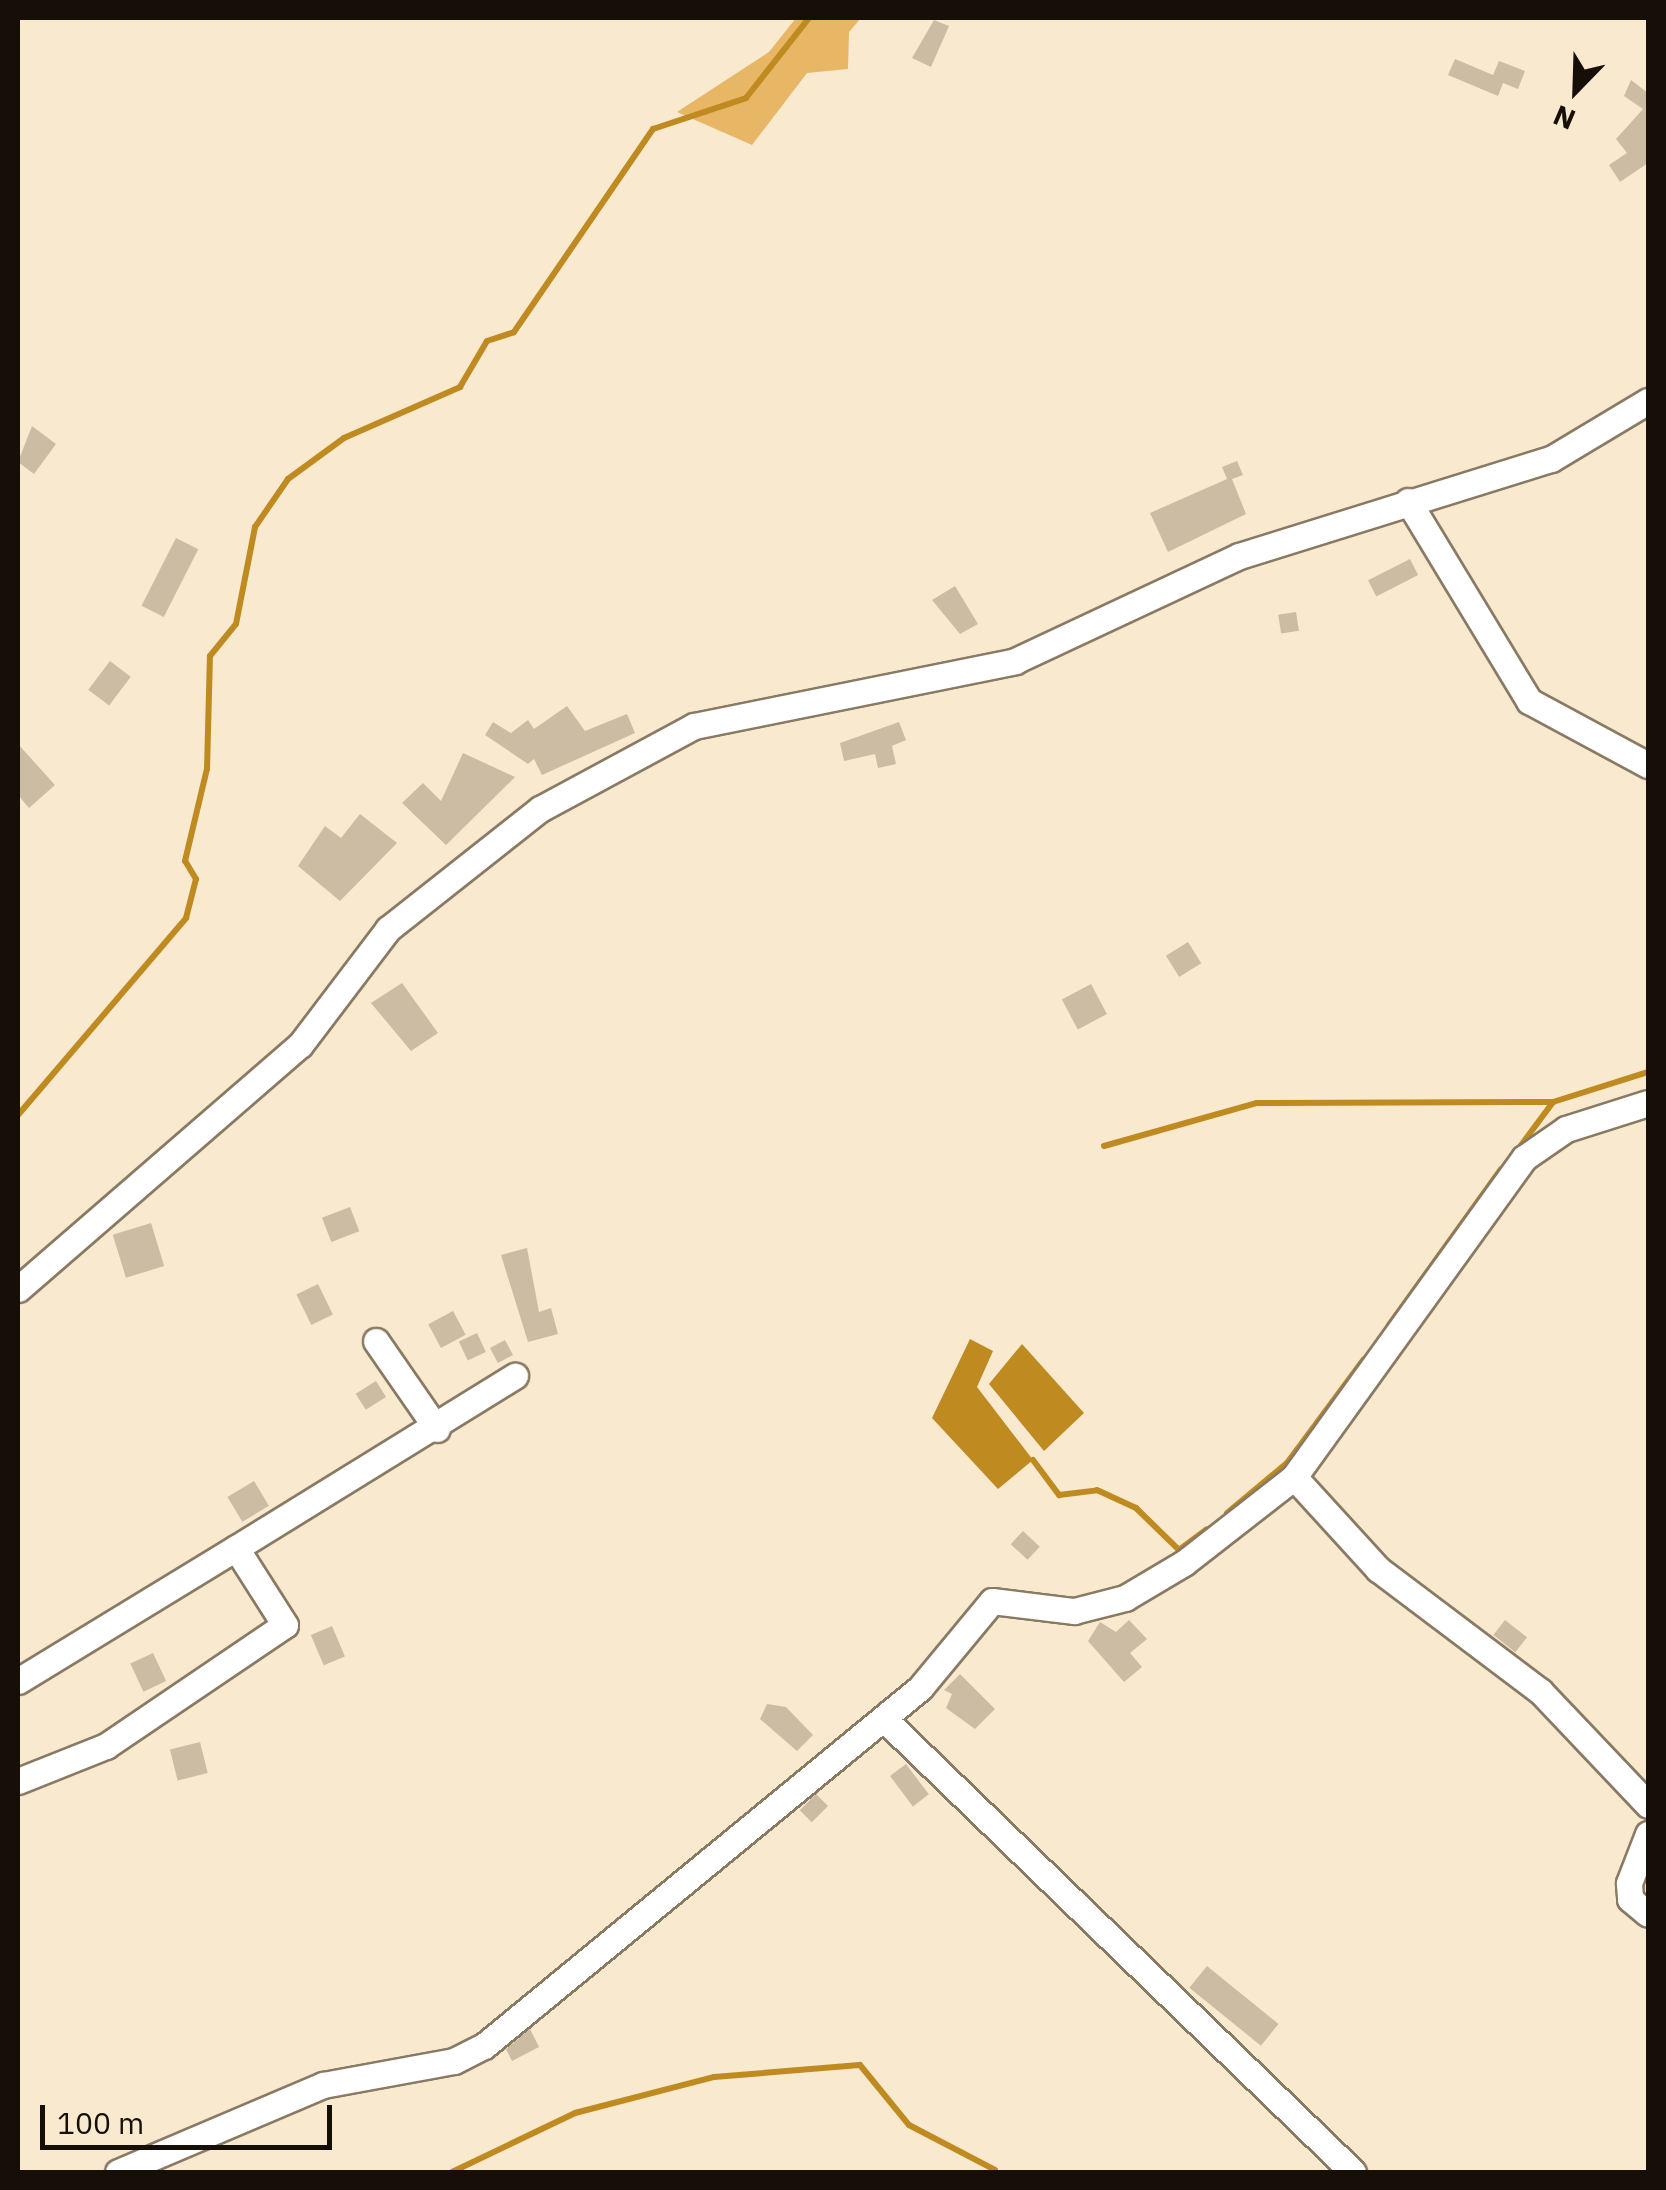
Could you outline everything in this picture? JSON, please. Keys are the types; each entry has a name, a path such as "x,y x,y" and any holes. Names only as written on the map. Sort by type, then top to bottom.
{"street":[{"path":"18,1289 300,1045 388,929 540,809 694,726 1015,661 1239,556 1551,459 1648,401"},
{"path":"1408,501 1529,701 1648,765"},
{"path":"118,2172 323,2084 454,2061 484,2046 884,1719 992,1601 1074,1611 1124,1598 1294,1476 1524,1158 1566,1130 1648,1102"},
{"path":"376,1341 436,1429"},
{"path":"18,1681 436,1429 515,1376"},
{"path":"1294,1476 1378,1569 1540,1690 1648,1805"},
{"path":"18,1781 106,1746 285,1625 236,1548"},
{"path":"884,1719 1353,2172"},
{"path":"1648,1834 1629,1882 1630,1899 1648,1914"}],"shaded area":[{"path":"796,18 861,18 849,32 848,69 807,73 752,145 677,112 769,52"},
{"path":"970,1339 993,1351 977,1387 1033,1460 998,1489 932,1418"},
{"path":"1022,1344 1084,1413 1044,1451 989,1384"}],"building":[{"path":"934,20 949,26 931,67 912,58"},
{"path":"1455,59 1493,75 1499,61 1525,71 1518,89 1503,83 1498,96 1448,75"},
{"path":"1631,80 1648,93 1648,163 1620,182 1609,165 1627,153 1616,139 1643,109 1624,96"},
{"path":"32,426 56,444 34,474 18,462"},
{"path":"1237,461 1243,475 1232,479 1246,514 1168,552 1150,513 1227,479 1222,467"},
{"path":"176,538 198,549 164,617 141,606"},
{"path":"1410,559 1418,575 1376,596 1368,580"},
{"path":"955,586 978,624 960,634 932,600"},
{"path":"1296,612 1299,631 1281,634 1278,615"},
{"path":"110,661 131,677 109,705 88,690"},
{"path":"567,706 585,731 627,714 635,733 542,775 534,759 528,764 485,735 493,722 511,733 528,720 534,729"},
{"path":"899,722 906,740 892,746 896,764 878,768 875,754 844,761 840,743"},
{"path":"18,744 55,785 29,808 18,795"},
{"path":"463,753 515,777 446,845 402,803 423,783 441,801"},
{"path":"360,814 397,843 340,901 298,866 325,826 341,838"},
{"path":"1188,942 1201,963 1179,977 1166,956"},
{"path":"402,983 438,1033 411,1051 371,1003"},
{"path":"1091,984 1107,1014 1078,1030 1062,999"},
{"path":"350,1207 359,1231 331,1242 322,1218"},
{"path":"151,1223 164,1266 126,1278 113,1235"},
{"path":"527,1248 539,1312 551,1308 558,1334 528,1342 501,1255"},
{"path":"318,1284 333,1315 311,1325 296,1295"},
{"path":"453,1311 466,1335 441,1348 428,1324"},
{"path":"477,1333 486,1352 468,1360 459,1341"},
{"path":"505,1340 513,1355 498,1363 490,1348"},
{"path":"376,1381 386,1397 366,1410 356,1394"},
{"path":"254,1481 269,1506 242,1522 227,1497"},
{"path":"1023,1531 1040,1547 1028,1560 1011,1544"},
{"path":"1129,1620 1147,1639 1130,1653 1142,1667 1124,1682 1088,1641 1100,1622 1116,1632"},
{"path":"1505,1620 1527,1637 1515,1652 1493,1635"},
{"path":"332,1626 345,1656 324,1665 311,1635"},
{"path":"153,1653 166,1681 143,1692 130,1664"},
{"path":"960,1674 995,1709 975,1729 946,1708 952,1694 944,1690"},
{"path":"767,1704 786,1707 813,1735 797,1751 760,1719"},
{"path":"200,1742 208,1773 178,1781 170,1749"},
{"path":"906,1764 929,1794 913,1806 890,1776"},
{"path":"816,1794 828,1806 812,1822 800,1810"},
{"path":"1207,1966 1278,2024 1261,2046 1189,1988"},
{"path":"530,2029 539,2047 512,2061 506,2049"}],"waterway":[{"path":"18,1115 186,918 196,879 185,861 207,769 210,656 236,624 255,527 288,479 344,438 460,387 487,341 514,332 653,129 746,98 809,18"},
{"path":"1104,1146 1257,1103 1553,1102 1648,1072"},
{"path":"1519,1148 1553,1102"},
{"path":"1389,1325 1501,1169"},
{"path":"1227,1513 1287,1463 1364,1359"},
{"path":"1033,1460 1059,1495 1097,1490 1136,1508 1179,1550 1206,1530"},
{"path":"452,2172 575,2113 714,2077 860,2065 909,2125 995,2170"}]}
